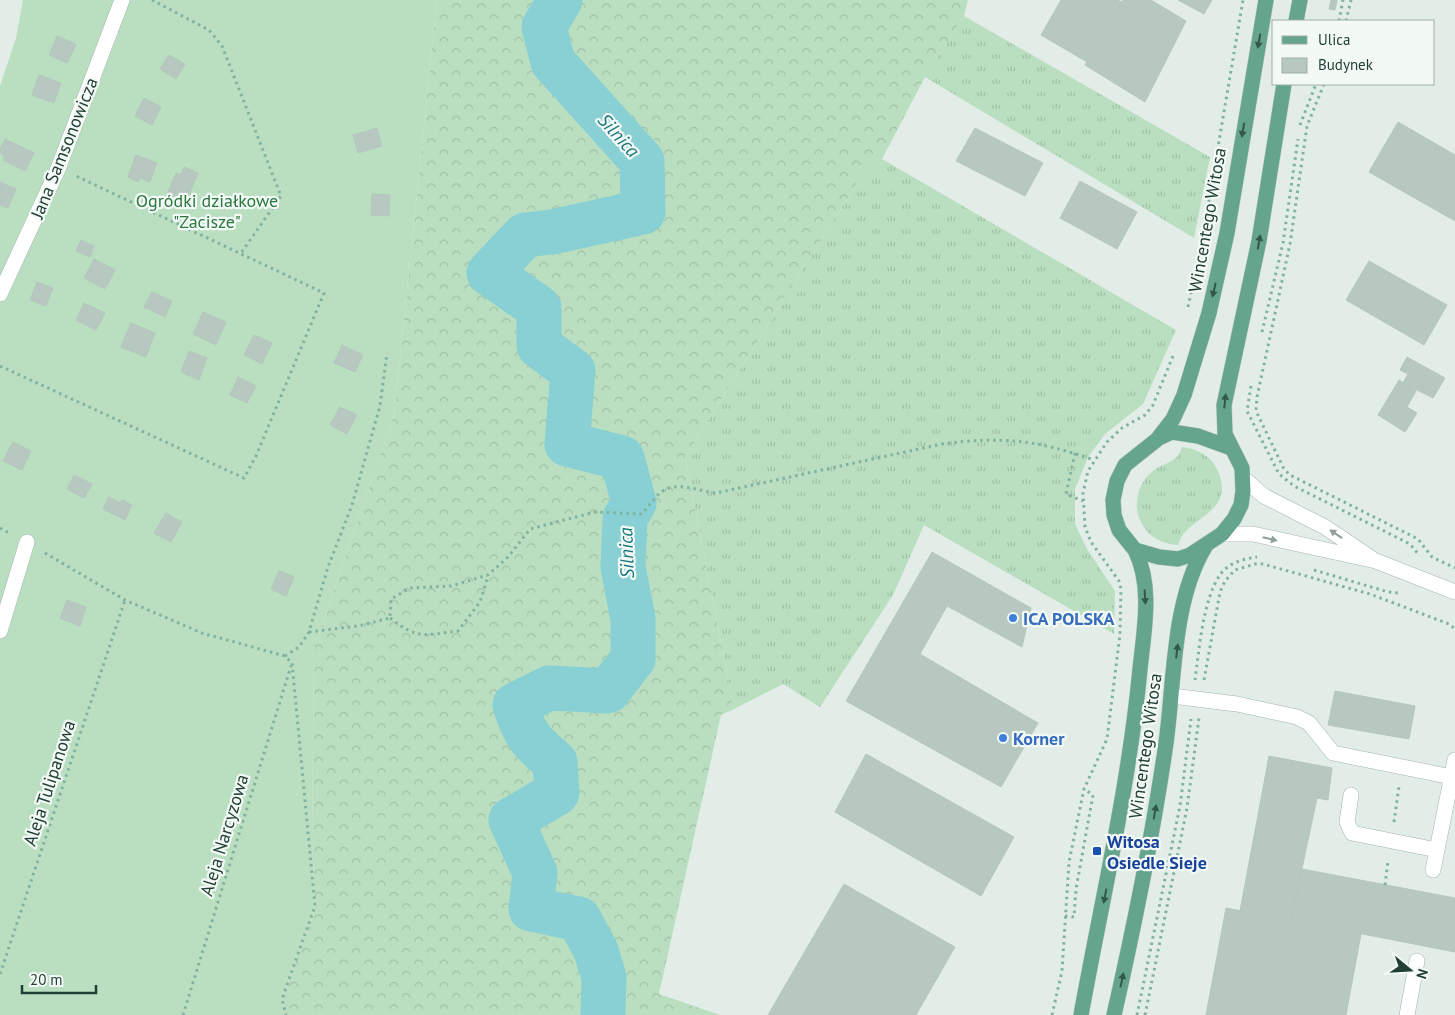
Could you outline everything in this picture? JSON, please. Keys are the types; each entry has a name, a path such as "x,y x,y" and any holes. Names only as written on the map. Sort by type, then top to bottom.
{"main road":[{"name":"Wincentego Witosa","path":"1159,438 1173,419 1184,395 1209,313 1226,234 1266,0"},
{"path":"1296,20 1300,0"},
{"path":"1231,448 1209,439 1183,432 1172,432 1159,438 1125,465 1117,481 1113,500 1114,515 1119,530 1134,550 1159,557 1178,559 1190,555 1222,534 1234,519 1241,505 1244,478 1240,462 1225,434 1224,405 1259,241 1284,85"},
{"name":"Wincentego Witosa","path":"1114,1015 1156,810 1180,623 1194,565 1207,543"},
{"name":"Wincentego Witosa","path":"1081,1015 1123,803 1135,730 1146,605 1142,564 1134,550"}],"street":[{"name":"Jana Samsonowicza","path":"0,294 58,169 122,0"},
{"path":"1244,478 1264,496 1326,527 1376,562"},
{"path":"1222,534 1253,534 1376,562 1455,592"},
{"path":"0,632 27,542"},
{"path":"1172,696 1237,704 1304,720 1333,752 1340,755 1452,778"},
{"path":"1433,870 1455,760"},
{"path":"1351,795 1347,822 1352,833 1437,850"},
{"path":"1407,1015 1417,961"}],"path":[{"path":"152,0 203,25 210,30 222,46 281,196 241,253"},
{"path":"1198,262 1243,0"},
{"path":"1339,20 1343,0"},
{"path":"1346,20 1350,0"},
{"path":"1324,85 1307,126 1290,244 1262,364 1256,411 1284,468 1290,475 1418,539 1432,557 1455,568"},
{"path":"0,366 244,478 256,456 324,293 96,184 58,169"},
{"path":"1186,314 1192,286"},
{"path":"1160,389 1176,349"},
{"path":"285,656 300,647 309,632 328,567 352,504 380,406 387,353"},
{"path":"1247,411 1279,474 1294,486 1410,544 1422,560 1430,582 1411,591 1388,592 1307,568"},
{"path":"390,618 391,598 410,588 451,586 488,575 508,557 530,530 595,512 611,511 641,514 658,494 668,488 680,485 698,491 716,493 942,444 1004,438 1037,443 1094,460"},
{"path":"1075,453 1066,494 1069,497 1083,501"},
{"path":"0,528 125,600 202,634 285,656 292,663 315,906 282,999 286,1015"},
{"path":"1209,598 1220,576 1226,569 1247,558 1262,557"},
{"path":"1145,1015 1187,808 1206,664 1220,592 1225,581 1235,570 1245,566 1263,564 1370,594 1449,624 1455,629"},
{"path":"390,618 406,631 420,636 458,631 480,602 488,575"},
{"path":"1052,1015 1062,971 1069,862 1084,789 1100,757 1109,729 1120,634 1121,589"},
{"name":"Aleja Tulipanowa","path":"0,974 125,600"},
{"path":"309,632 358,626 390,618"},
{"name":"Aleja Narcyzowa","path":"183,1015 292,663"},
{"path":"1066,916 1074,917 1076,889 1093,795 1084,789"}],"green space":[{"name":"Ogródki działkowe \"Zacisze\"","path":"23,0 437,0 394,415 314,649 312,839 315,906 282,999 286,1015 0,1015 0,86 16,38"},
{"path":"437,0 968,0 964,16 925,77 882,159 863,173 685,457 734,709 721,715 659,994 720,1015 286,1015 282,999 315,906 312,839 314,649 394,415"},
{"path":"964,16 1210,157 1194,238 925,77"},
{"path":"882,159 1176,330 1143,404 1105,434 1088,457 1075,489 1075,524 1087,549 1115,591 1114,634 924,525 893,595 820,707 783,684 734,709 685,457 863,173"},
{"path":"1182,447 1193,449 1207,456 1217,469 1222,484 1221,496 1215,506 1189,528 1182,536 1179,545 1162,542 1144,528 1138,515 1137,501 1140,487 1148,475 1171,462"}],"building":[{"path":"1061,0 1117,0 1122,2 1087,62 1041,35"},
{"path":"1123,0 1151,0 1186,21 1145,102 1085,65"},
{"path":"1178,0 1212,0 1204,14"},
{"path":"1331,0 1337,0 1335,10 1329,9"},
{"path":"57,36 76,44 67,63 49,55"},
{"path":"169,55 185,64 176,79 160,69"},
{"path":"39,75 61,83 54,103 32,95"},
{"path":"144,98 161,107 152,125 135,116"},
{"path":"1398,122 1455,155 1455,221 1369,172"},
{"path":"377,128 382,146 358,153 353,135"},
{"path":"975,128 1043,163 1025,196 956,161"},
{"path":"5,139 34,153 25,171 3,160 5,156 0,153 0,149"},
{"path":"136,155 157,163 150,182 140,178 138,182 128,177"},
{"path":"184,167 198,173 186,202 167,194 176,173 181,175"},
{"path":"1080,181 1137,212 1117,249 1060,218"},
{"path":"0,182 16,189 8,208 0,205"},
{"path":"372,194 390,195 389,216 371,215"},
{"path":"81,240 94,246 90,257 76,251"},
{"path":"94,259 115,270 105,289 84,278"},
{"path":"1369,261 1447,305 1424,345 1346,300"},
{"path":"37,282 53,288 46,306 30,300"},
{"path":"152,292 172,301 165,317 144,307"},
{"path":"84,303 105,313 96,330 76,320"},
{"path":"203,312 226,322 216,345 193,334"},
{"path":"131,323 155,333 146,357 121,347"},
{"path":"254,335 272,343 262,364 244,355"},
{"path":"342,345 363,355 355,372 334,363"},
{"path":"189,351 207,358 199,380 181,372"},
{"path":"1407,357 1445,378 1433,398 1403,383 1408,374 1400,370"},
{"path":"238,377 256,386 247,403 230,395"},
{"path":"1399,380 1416,391 1407,407 1417,413 1405,432 1378,415"},
{"path":"340,407 357,415 347,434 330,425"},
{"path":"13,442 31,451 22,470 3,461"},
{"path":"74,475 92,484 84,498 67,489"},
{"path":"108,497 120,503 122,500 132,505 125,520 103,509"},
{"path":"166,513 182,522 171,542 154,533"},
{"path":"932,552 1031,608 1022,647 947,606 920,654 1038,723 1001,787 846,701"},
{"path":"279,571 294,577 286,596 271,589"},
{"path":"67,600 86,607 80,626 60,618"},
{"path":"1335,691 1415,706 1409,739 1328,725"},
{"path":"866,754 1014,837 981,896 835,812"},
{"path":"1269,756 1332,768 1328,800 1317,798 1291,920 1240,911"},
{"path":"1302,869 1455,898 1455,952 1291,920"},
{"path":"844,884 955,947 916,1015 768,1015"},
{"path":"1226,908 1361,934 1346,1015 1206,1015"}],"waterway":[{"name":"Silnica","path":"560,0 544,27 553,62 642,161 643,212 552,232 525,235 489,273 539,308 539,346 573,371 567,444 622,458 634,503 625,518 623,567 633,619 633,659 608,691 549,688 515,705 530,737 555,762 557,793 511,820 535,873 531,909 579,919 596,951 604,977 603,1015"}],"place":[{"name":"ICA POLSKA","path":"1013,618"},
{"name":"Korner","path":"1003,738"},
{"name":"Witosa Osiedle Sieje","path":"1097,851"}]}
